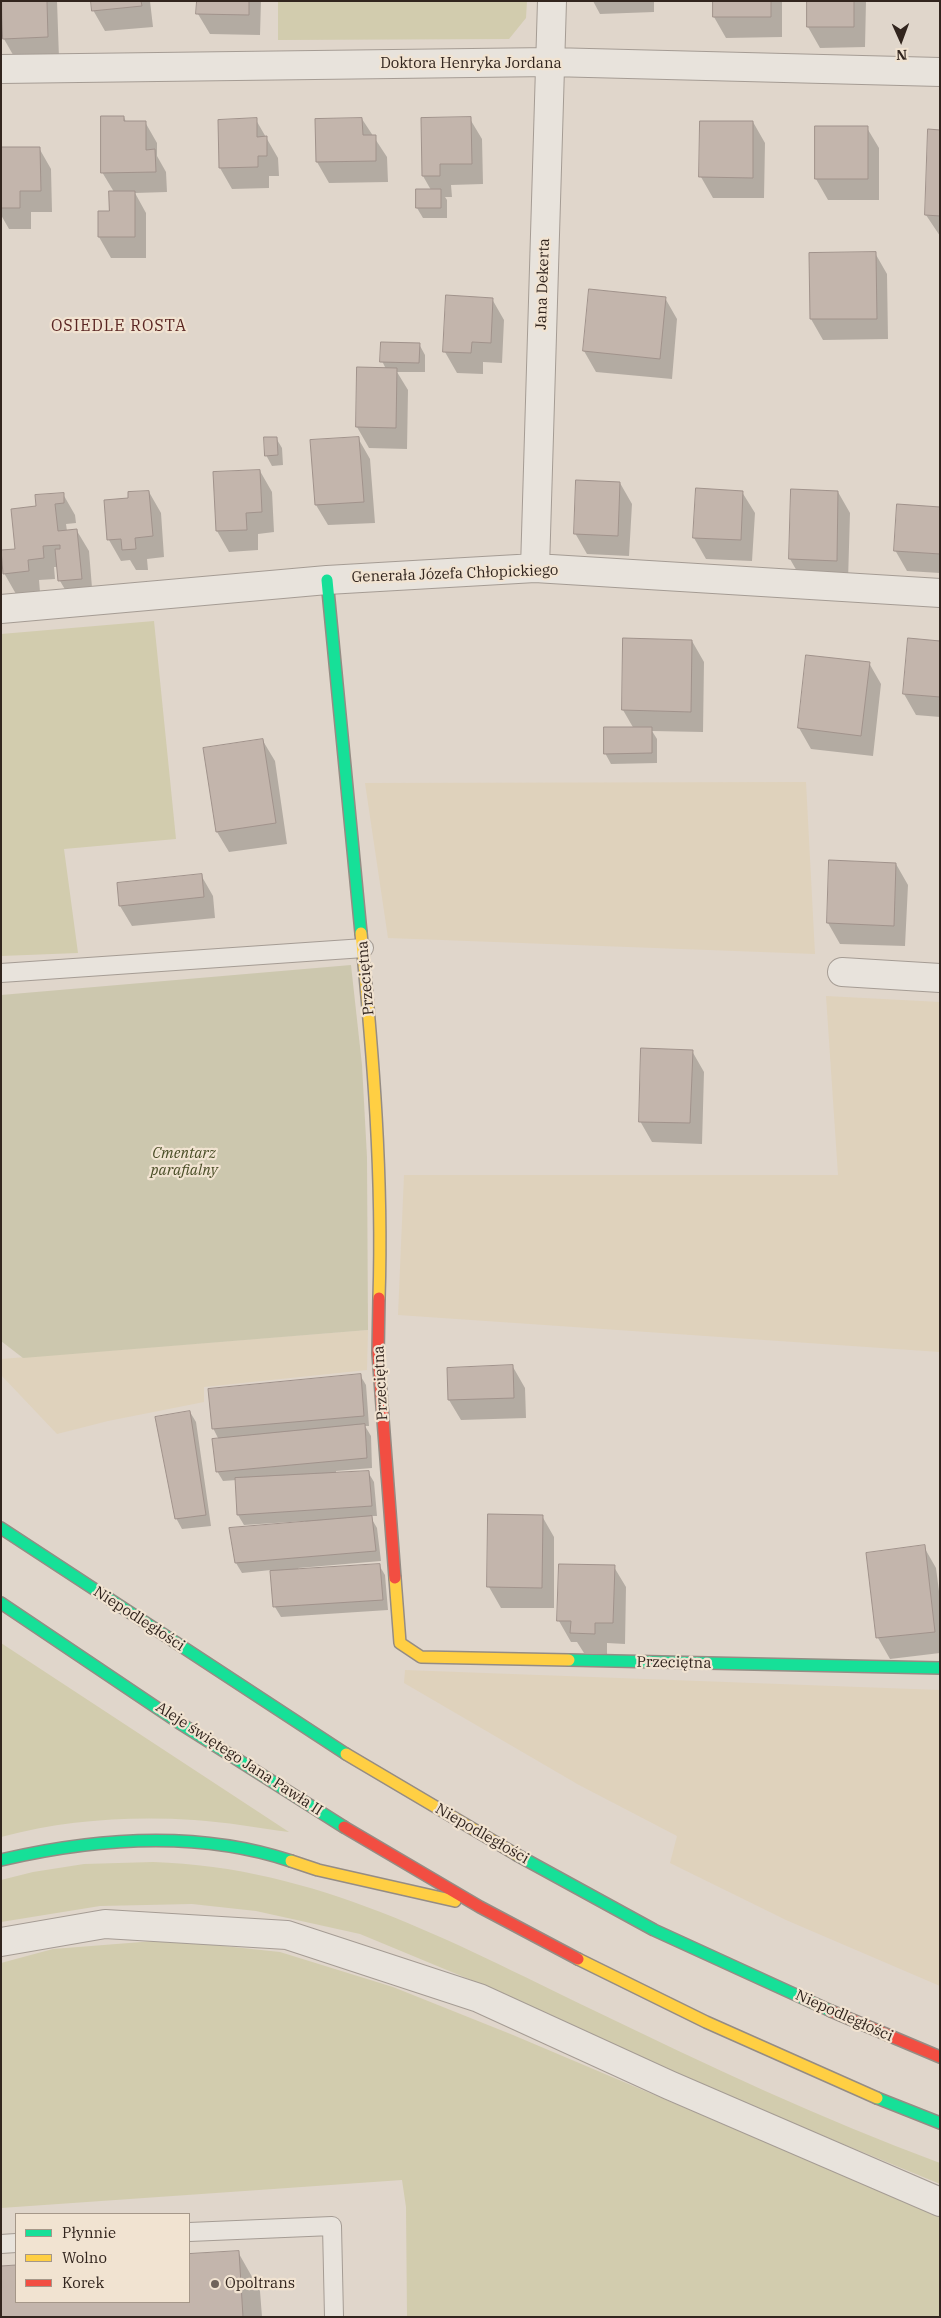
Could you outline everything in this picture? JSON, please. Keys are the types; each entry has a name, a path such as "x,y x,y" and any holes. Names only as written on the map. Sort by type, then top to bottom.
{"main road":[{"name":"Przeciętna","path":"326,580 364,948 374,1066 380,1219 378,1353 400,1643 421,1658 940,1668"},
{"path":"1,1514 51,1562"},
{"path":"1,1528 51,1562"},
{"name":"Niepodległości","path":"51,1562 322,1739 478,1833 654,1930 819,2006 940,2057"},
{"name":"Aleje świętego Jana Pawła II","path":"1,1603 290,1793 481,1907"},
{"path":"1,1860 76,1845 142,1840 243,1848 318,1870 481,1907 643,1991 755,2045 940,2122"}],"street":[{"name":"Jana Dekerta","path":"535,568 552,1"},
{"name":"Doktora Henryka Jordana","path":"1,69 550,62 940,72"},
{"name":"Generała Józefa Chłopickiego","path":"1,609 326,580 535,568 940,593"},
{"path":"842,972 940,978"},
{"path":"1,1942 105,1924 287,1935 480,1998 668,2086 940,2202"}],"lane":[{"path":"1,973 364,948"},
{"path":"190,2232 332,2226 334,2317"},
{"path":"1,2244 15,2243"}],"shaded area":[{"path":"278,1 527,1 526,18 509,39 278,40"},
{"path":"154,621 176,839 64,849 78,953 1,956 1,634"},
{"path":"806,782 815,954 388,938 365,783"},
{"path":"826,996 940,1002 940,1352 398,1315 404,1175 838,1175"},
{"path":"368,1330 367,1370 204,1387 204,1402 108,1421 57,1434 1,1375 1,1359"},
{"path":"1,1643 289,1832 206,1821 121,1819 73,1823 1,1837"},
{"path":"405,1670 940,1690 940,1986 786,1920 670,1863 677,1836 579,1785 404,1683"},
{"path":"153,1862 213,1867 270,1878 326,1893 381,1912 487,1958 636,2031 765,2091 940,2163 940,2184 751,2106 471,1980 360,1934 256,1911 192,1904 100,1906 1,1922 1,1880 33,1872 84,1864"},
{"path":"167,1940 280,1952 393,1987 513,2035 940,2216 940,2317 407,2317 406,2207 402,2180 1,2208 1,1963 53,1949"}],"green space":[{"name":"Cmentarz parafialny","path":"351,965 362,1065 367,1157 368,1330 23,1358 1,1341 1,995"}],"building":[{"path":"2,1 47,1 48,37 3,39"},
{"path":"91,1 141,1 142,6 92,11"},
{"path":"197,1 249,1 249,15 196,14"},
{"path":"713,1 771,1 771,17 713,17"},
{"path":"807,1 854,1 854,27 807,27"},
{"path":"101,116 124,116 124,121 146,121 146,150 155,149 156,172 101,173"},
{"path":"471,117 472,164 440,164 440,176 422,176 421,118"},
{"path":"257,118 257,137 267,136 267,156 258,156 258,167 219,168 218,120"},
{"path":"362,118 363,135 376,135 376,161 316,162 315,119"},
{"path":"700,121 753,121 753,178 699,177"},
{"path":"815,126 868,126 868,179 815,179"},
{"path":"928,129 940,130 940,216 925,215"},
{"path":"1,147 40,147 41,191 20,191 20,208 1,208"},
{"path":"416,189 441,189 441,208 416,208"},
{"path":"109,191 135,191 135,237 98,237 98,211 109,211"},
{"path":"876,252 877,319 810,319 809,253"},
{"path":"589,289 666,297 660,359 583,351"},
{"path":"446,295 493,298 491,343 472,342 471,353 443,352"},
{"path":"381,342 420,343 419,363 380,362"},
{"path":"357,367 397,368 396,428 356,427"},
{"path":"264,437 277,437 278,455 265,456"},
{"path":"359,437 364,502 315,505 310,440"},
{"path":"260,470 262,512 246,513 247,530 216,531 213,472"},
{"path":"576,480 620,482 618,536 574,534"},
{"path":"696,488 743,491 741,540 693,538"},
{"path":"791,489 838,491 837,561 789,559"},
{"path":"149,491 153,536 135,538 136,549 122,550 121,539 107,540 104,500 128,498 128,492"},
{"path":"64,493 64,503 55,504 58,531 77,529 82,579 58,581 55,549 60,549 60,545 43,546 44,558 28,560 29,571 3,574 1,550 15,549 11,509 36,506 35,495"},
{"path":"897,504 940,507 940,554 894,551"},
{"path":"623,638 692,640 691,712 622,710"},
{"path":"908,638 940,641 940,697 903,694"},
{"path":"806,655 870,662 861,736 798,728"},
{"path":"604,727 652,727 652,753 604,754"},
{"path":"263,739 276,823 216,832 203,748"},
{"path":"829,860 896,863 894,926 827,923"},
{"path":"202,874 204,897 119,906 117,883"},
{"path":"641,1048 693,1050 690,1123 639,1122"},
{"path":"513,1365 514,1398 448,1400 447,1368"},
{"path":"361,1374 364,1416 212,1429 208,1389"},
{"path":"190,1411 206,1515 175,1519 155,1417"},
{"path":"365,1424 367,1458 216,1472 212,1439"},
{"path":"369,1471 372,1506 237,1515 235,1478"},
{"path":"488,1514 543,1515 542,1588 487,1587"},
{"path":"372,1516 376,1551 235,1563 229,1528"},
{"path":"925,1545 935,1632 876,1638 866,1553"},
{"path":"380,1564 383,1600 273,1607 270,1571"},
{"path":"559,1564 615,1565 613,1623 595,1623 595,1634 570,1633 571,1621 557,1621"},
{"name":"Opoltrans","path":"239,2251 243,2317 1,2317 1,2266 15,2265 15,2303 190,2303 190,2254"}],"traffic: fast":[{"path":"327,580 361,933"},
{"path":"1,1528 346,1754"},
{"path":"1,1603 178,1722 344,1827"},
{"path":"569,1660 940,1668"},
{"path":"1,1860 37,1852 110,1842 183,1841 256,1851 291,1861"},
{"path":"517,1855 654,1930 831,2011"},
{"path":"877,2098 940,2123"}],"traffic: slow":[{"path":"361,933 376,1115 380,1207 379,1298"},
{"path":"395,1578 400,1643 421,1657 569,1660"},
{"path":"346,1754 517,1855"},
{"path":"291,1861 318,1870 455,1901"},
{"path":"578,1959 706,2022 877,2098"}],"traffic: jam":[{"path":"379,1298 378,1353 395,1578"},
{"path":"344,1827 480,1907 578,1959"},
{"path":"831,2011 940,2057"}],"place":[{"name":"Opoltrans","path":"215,2284"}],"district":[{"name":"OSIEDLE ROSTA","path":"119,326"}]}
